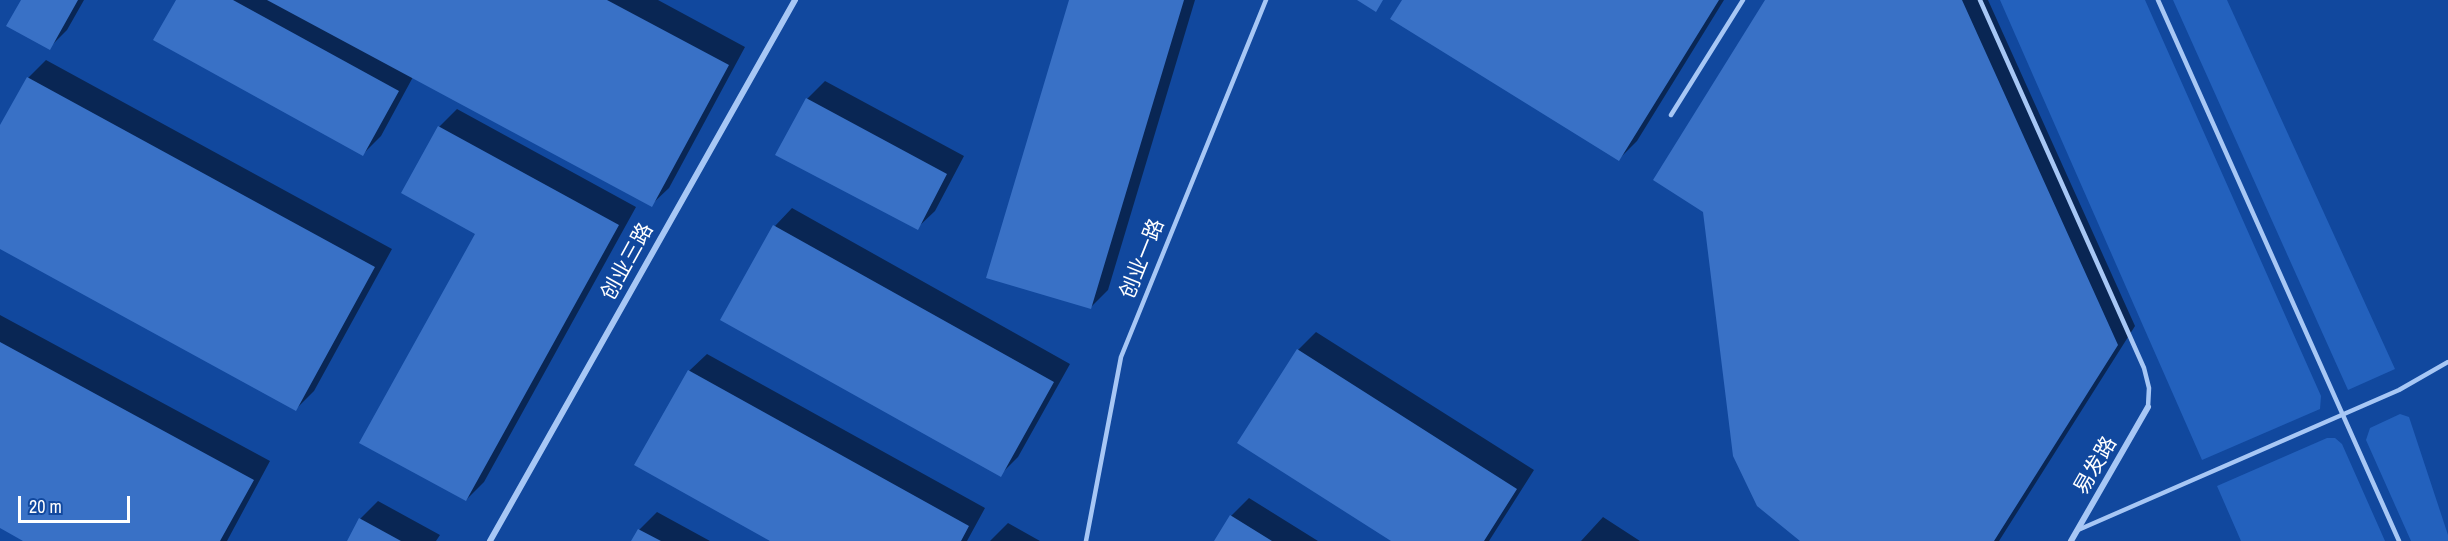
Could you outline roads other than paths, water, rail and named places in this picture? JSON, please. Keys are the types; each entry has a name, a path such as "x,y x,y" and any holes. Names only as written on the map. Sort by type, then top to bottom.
{"street":[{"name":"创业三路","path":"490,541 795,0"},
{"name":"易发路","path":"2071,541 2148,407"}],"lane":[{"name":"创业一路","path":"1086,541 1121,357 1266,0"},
{"path":"1671,115 1743,0"},
{"path":"1980,0 2144,368 2149,388 2148,407"},
{"path":"2158,0 2399,541"},
{"path":"2078,530 2399,390 2448,362"}]}
